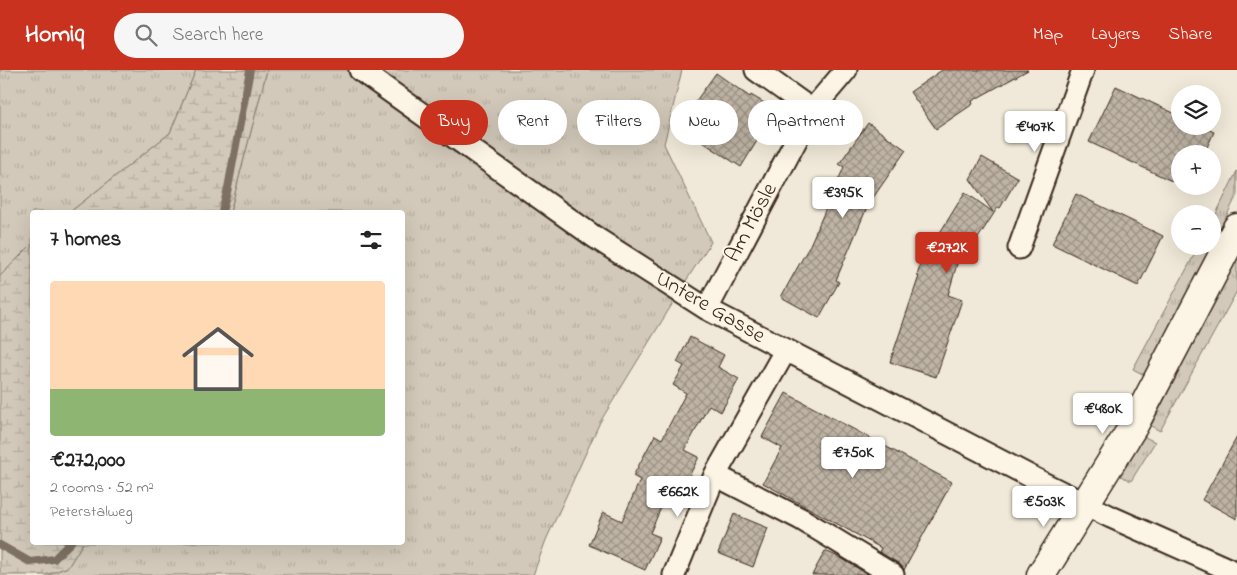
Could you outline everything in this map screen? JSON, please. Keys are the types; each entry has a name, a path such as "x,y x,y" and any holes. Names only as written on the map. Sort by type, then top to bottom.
{"street":[{"name":"Untere Gasse","path":"360,70 596,238 707,309 1084,504 1237,573"},
{"path":"756,70 798,100"},
{"name":"Am Mösle","path":"820,100 846,70"},
{"path":"1019,248 1084,70"},
{"name":"Am Mösle","path":"707,309 794,145"},
{"path":"1041,575 1134,425 1237,228"},
{"path":"674,575 715,475 785,351"},
{"path":"715,475 801,519 893,575"}],"green space":[{"path":"0,70 196,70 170,133 73,210 30,210 30,246 0,276"},
{"path":"196,70 267,70 231,210 73,210 170,133"},
{"path":"267,70 347,70 420,121 420,145 454,145 676,298 600,422 546,540 533,575 46,575 68,567 82,545 405,545 405,210 231,210"},
{"path":"375,70 682,70 675,100 670,100 670,119 664,144 711,242 684,284 596,229 479,145 488,145 488,100 420,100 420,102"},
{"path":"1237,171 1237,195 1221,227 1220,205"},
{"path":"30,246 30,545 82,545 68,567 46,575 0,575 0,276"},
{"path":"1194,255 1206,255 1146,376 1133,369"},
{"path":"1237,256 1237,291 1160,431 1151,426"},
{"path":"1143,436 1155,442 1131,481 1119,475"}],"building":[{"path":"942,70 1028,70 972,101 973,104 936,129 910,92"},
{"path":"716,73 750,97 751,95 759,100 748,100 748,145 755,145 741,167 707,145 738,145 738,100 697,100"},
{"path":"1116,86 1171,112 1171,135 1213,135 1208,145 1171,145 1171,181 1089,142"},
{"path":"868,123 906,150 868,205 836,280 839,282 819,318 781,297 810,245 844,167 839,164 852,145 863,145 863,130"},
{"path":"982,157 1018,178 1000,208 998,207 973,246 964,240 948,295 962,300 936,377 890,362 919,276 917,276 926,243 933,244 965,192 993,212 970,179"},
{"path":"1076,194 1163,236 1138,286 1052,244"},
{"path":"690,337 724,355 718,367 739,379 721,412 709,405 685,450 699,457 677,499 667,494 650,533 660,537 645,570 589,545 603,512 622,521 640,480 633,476 655,435 662,439 686,393 673,385 684,366 677,362"},
{"path":"786,393 952,482 904,570 900,564 879,552 881,548 763,483 782,448 762,437"},
{"path":"1237,437 1237,519 1202,500"},
{"path":"734,514 768,528 753,567 718,553"},
{"path":"825,551 839,557 869,575 812,575"}],"waterway":[{"path":"222,210 250,70"},
{"path":"0,545 30,562 54,559 68,545"}]}
